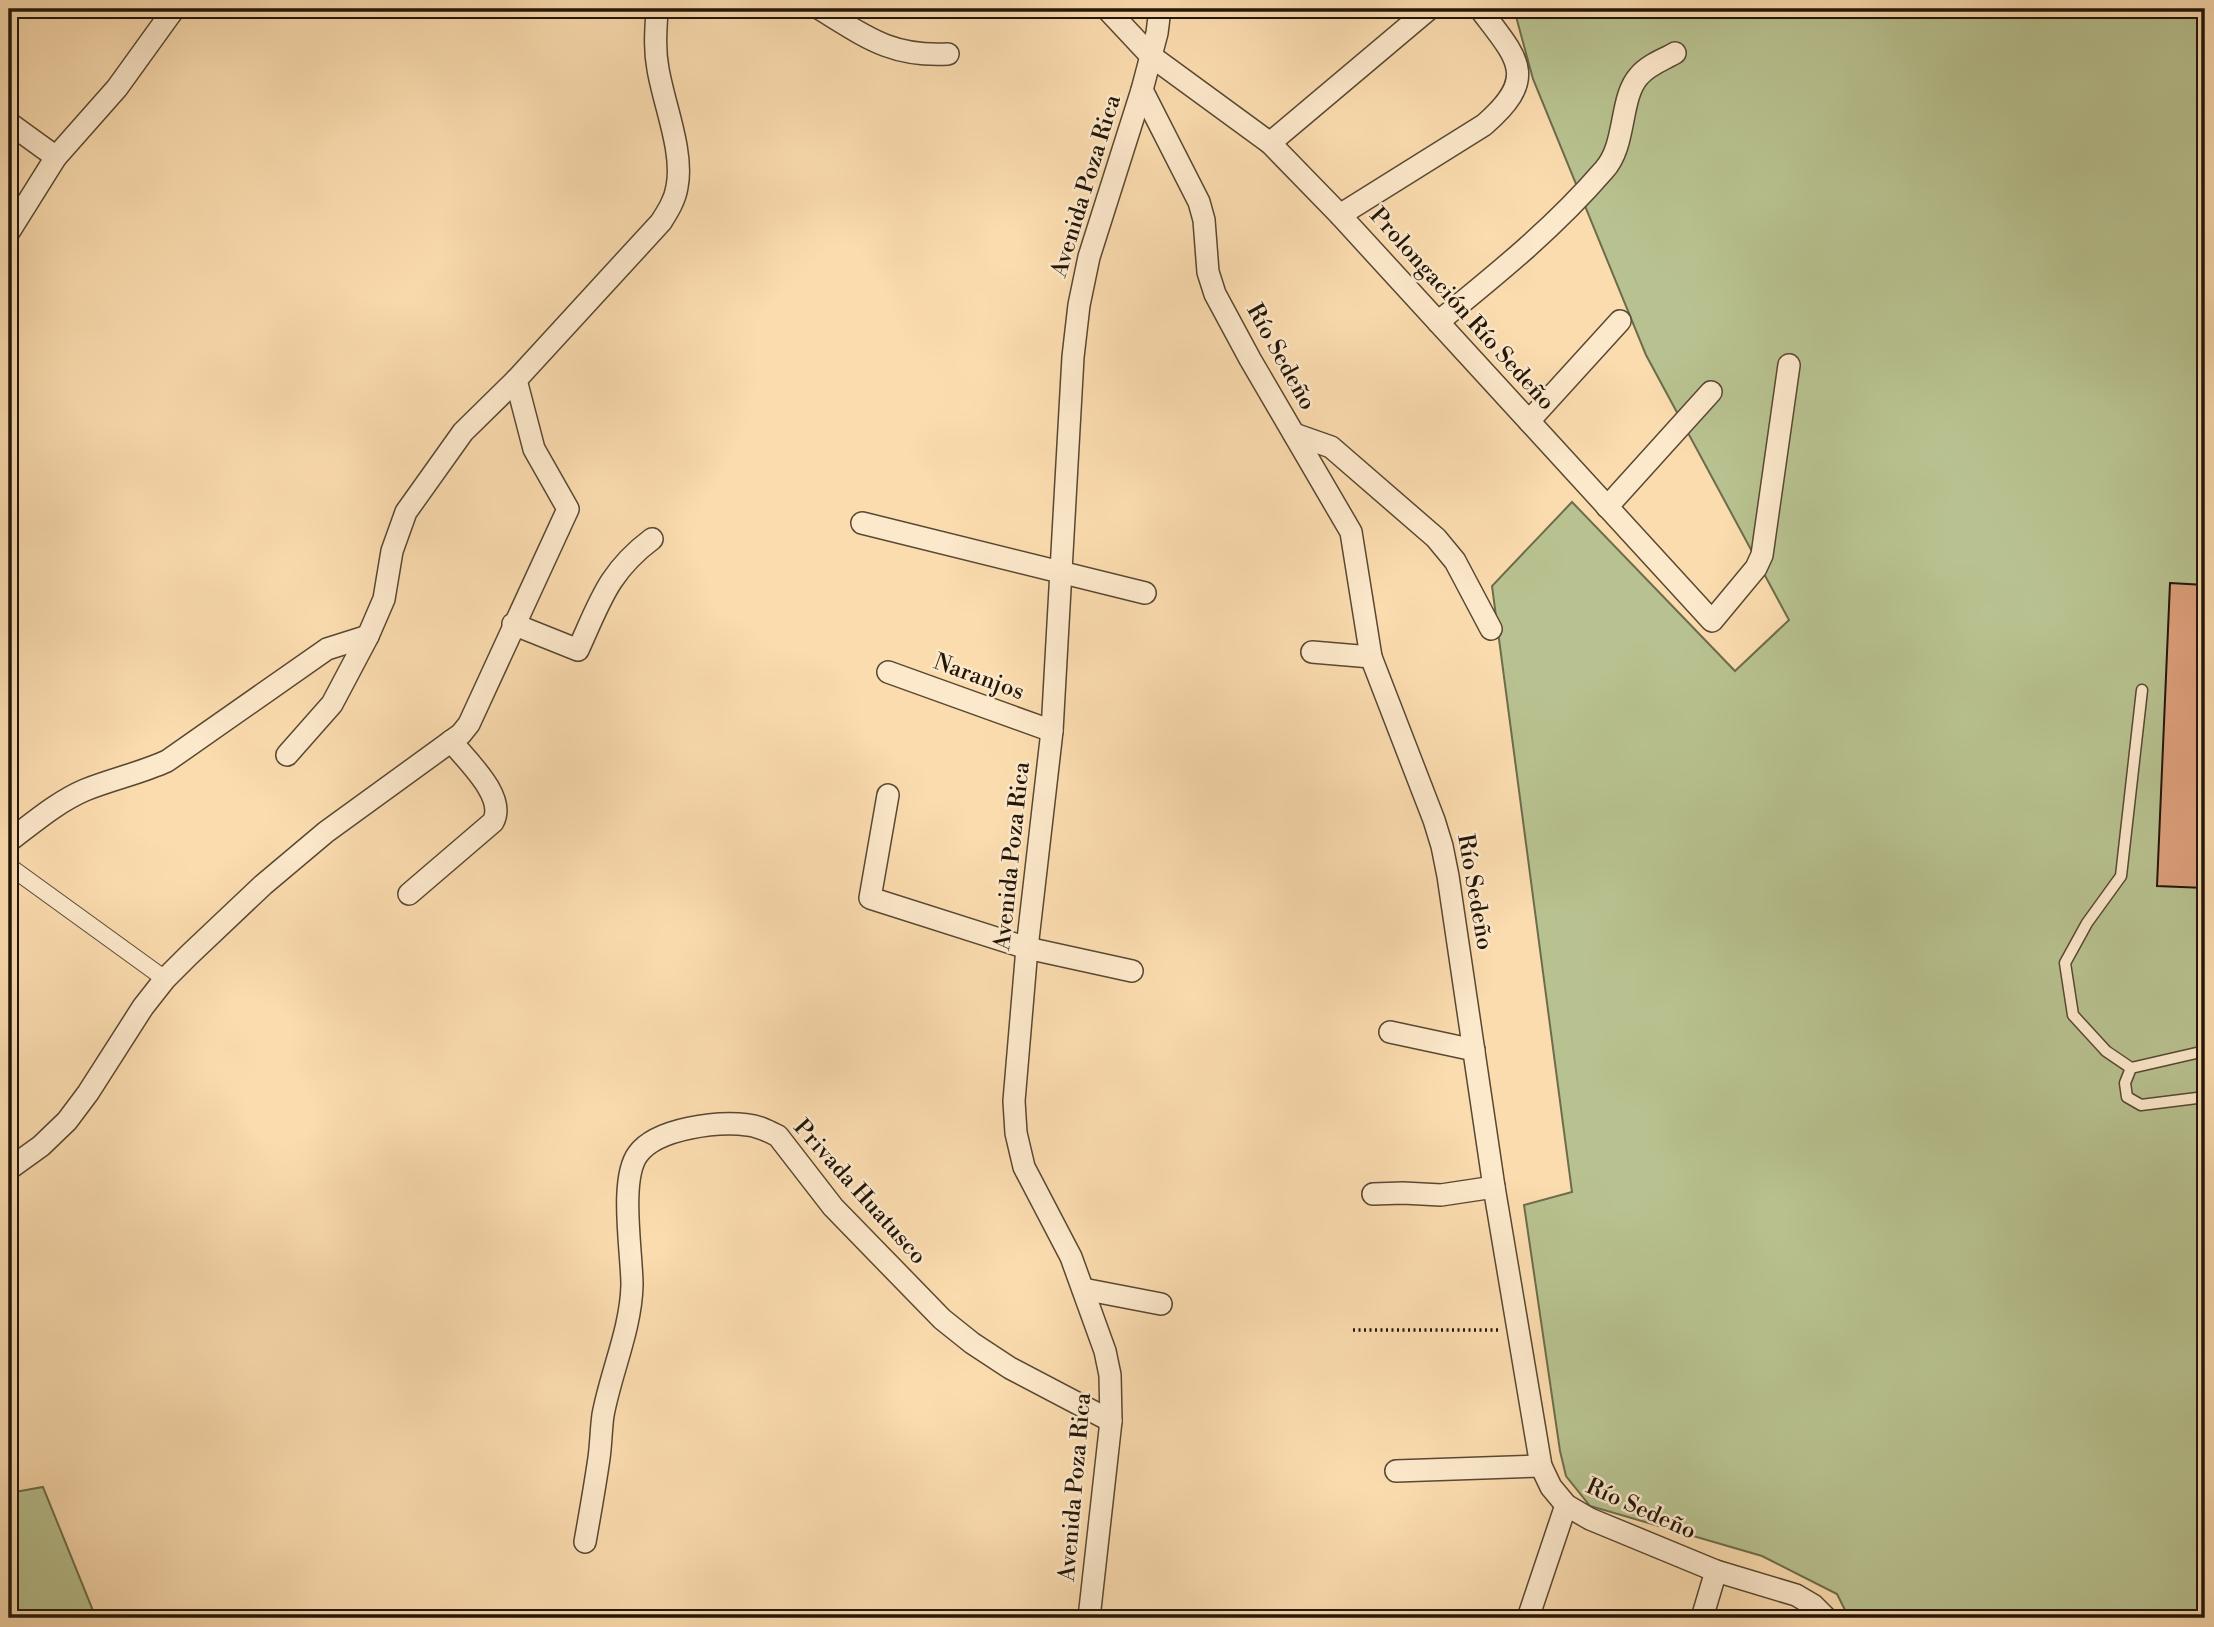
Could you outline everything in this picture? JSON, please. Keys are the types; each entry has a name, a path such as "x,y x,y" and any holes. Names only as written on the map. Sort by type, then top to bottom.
{"street":[{"path":"9,232 56,157 117,88 174,9"},
{"path":"287,755 332,705 368,636 384,599 392,551 406,512 463,432 516,380 661,222 672,205 678,170 658,68 655,41 657,9"},
{"path":"820,9 872,41 900,52 947,54"},
{"name":"Prolongación Río Sedeño","path":"1107,9 1151,56 1270,143 1340,215 1712,621 1756,568 1762,555 1789,365"},
{"path":"1270,143 1429,9"},
{"path":"1340,215 1484,125 1504,107 1513,94 1518,79 1518,65 1513,52 1480,9"},
{"path":"1142,90 1167,10"},
{"path":"1438,322 1532,246 1607,168 1618,143 1636,78 1645,69 1675,53"},
{"name":"Río Sedeño","path":"1142,90 1199,202 1208,272 1216,294 1250,359 1351,532 1371,657 1442,846 1494,1187 1541,1466 1551,1487 1566,1504 1590,1518 1717,1571 1796,1595 1813,1605 1826,1618"},
{"name":"Avenida Poza Rica","path":"1089,1618 1112,1399 1105,1351 1071,1257 1024,1167 1016,1133 1014,1101 1027,948 1052,732 1073,357 1079,305 1089,257 1142,90"},
{"path":"9,123 56,157"},
{"path":"1529,421 1620,321"},
{"path":"9,1168 41,1146 67,1121 165,979 263,885 326,832 461,734 469,724 568,509 534,449 516,380"},
{"path":"1607,507 1711,392"},
{"path":"1294,434 1331,447 1436,538 1455,561 1491,629"},
{"path":"862,523 1145,593"},
{"path":"513,624 578,650 606,588 618,569 652,539"},
{"path":"9,841 64,801 86,790 167,761 327,649 368,636"},
{"path":"1312,652 1371,657"},
{"name":"Naranjos","path":"888,672 1052,732"},
{"path":"409,894 493,822 497,814 497,804 492,792 451,741"},
{"path":"888,795 870,898 1027,948 1132,971"},
{"path":"9,866 165,979"},
{"path":"1390,1032 1474,1050"},
{"name":"Privada Huatusco","path":"585,1542 600,1457 603,1418 632,1286 628,1189 630,1171 637,1154 651,1141 677,1132 711,1125 748,1125 778,1136 834,1208 942,1319 1010,1368 1111,1421"},
{"path":"1373,1194 1441,1195 1494,1187"},
{"path":"1083,1289 1161,1304"},
{"path":"1396,1471 1541,1466"},
{"path":"1528,1618 1566,1504"},
{"path":"1702,1618 1717,1571"}],"lane":[{"path":"2142,690 2121,876 2087,923 2065,963 2073,1014 2106,1051 2131,1068 2205,1051"},
{"path":"2131,1068 2125,1083 2127,1097 2141,1105 2205,1097"}],"path":[{"path":"1353,1330 1518,1330"}],"green space":[{"path":"1514,9 2205,9 2205,1618 1849,1618 1837,1594 1762,1556 1590,1506 1566,1476 1560,1451 1524,1205 1572,1192 1492,586 1572,502 1735,671 1789,620 1646,355 1533,79"},
{"path":"43,1487 96,1618 9,1618 9,1493"}],"building":[{"path":"2170,583 2205,585 2205,888 2157,886"}]}
